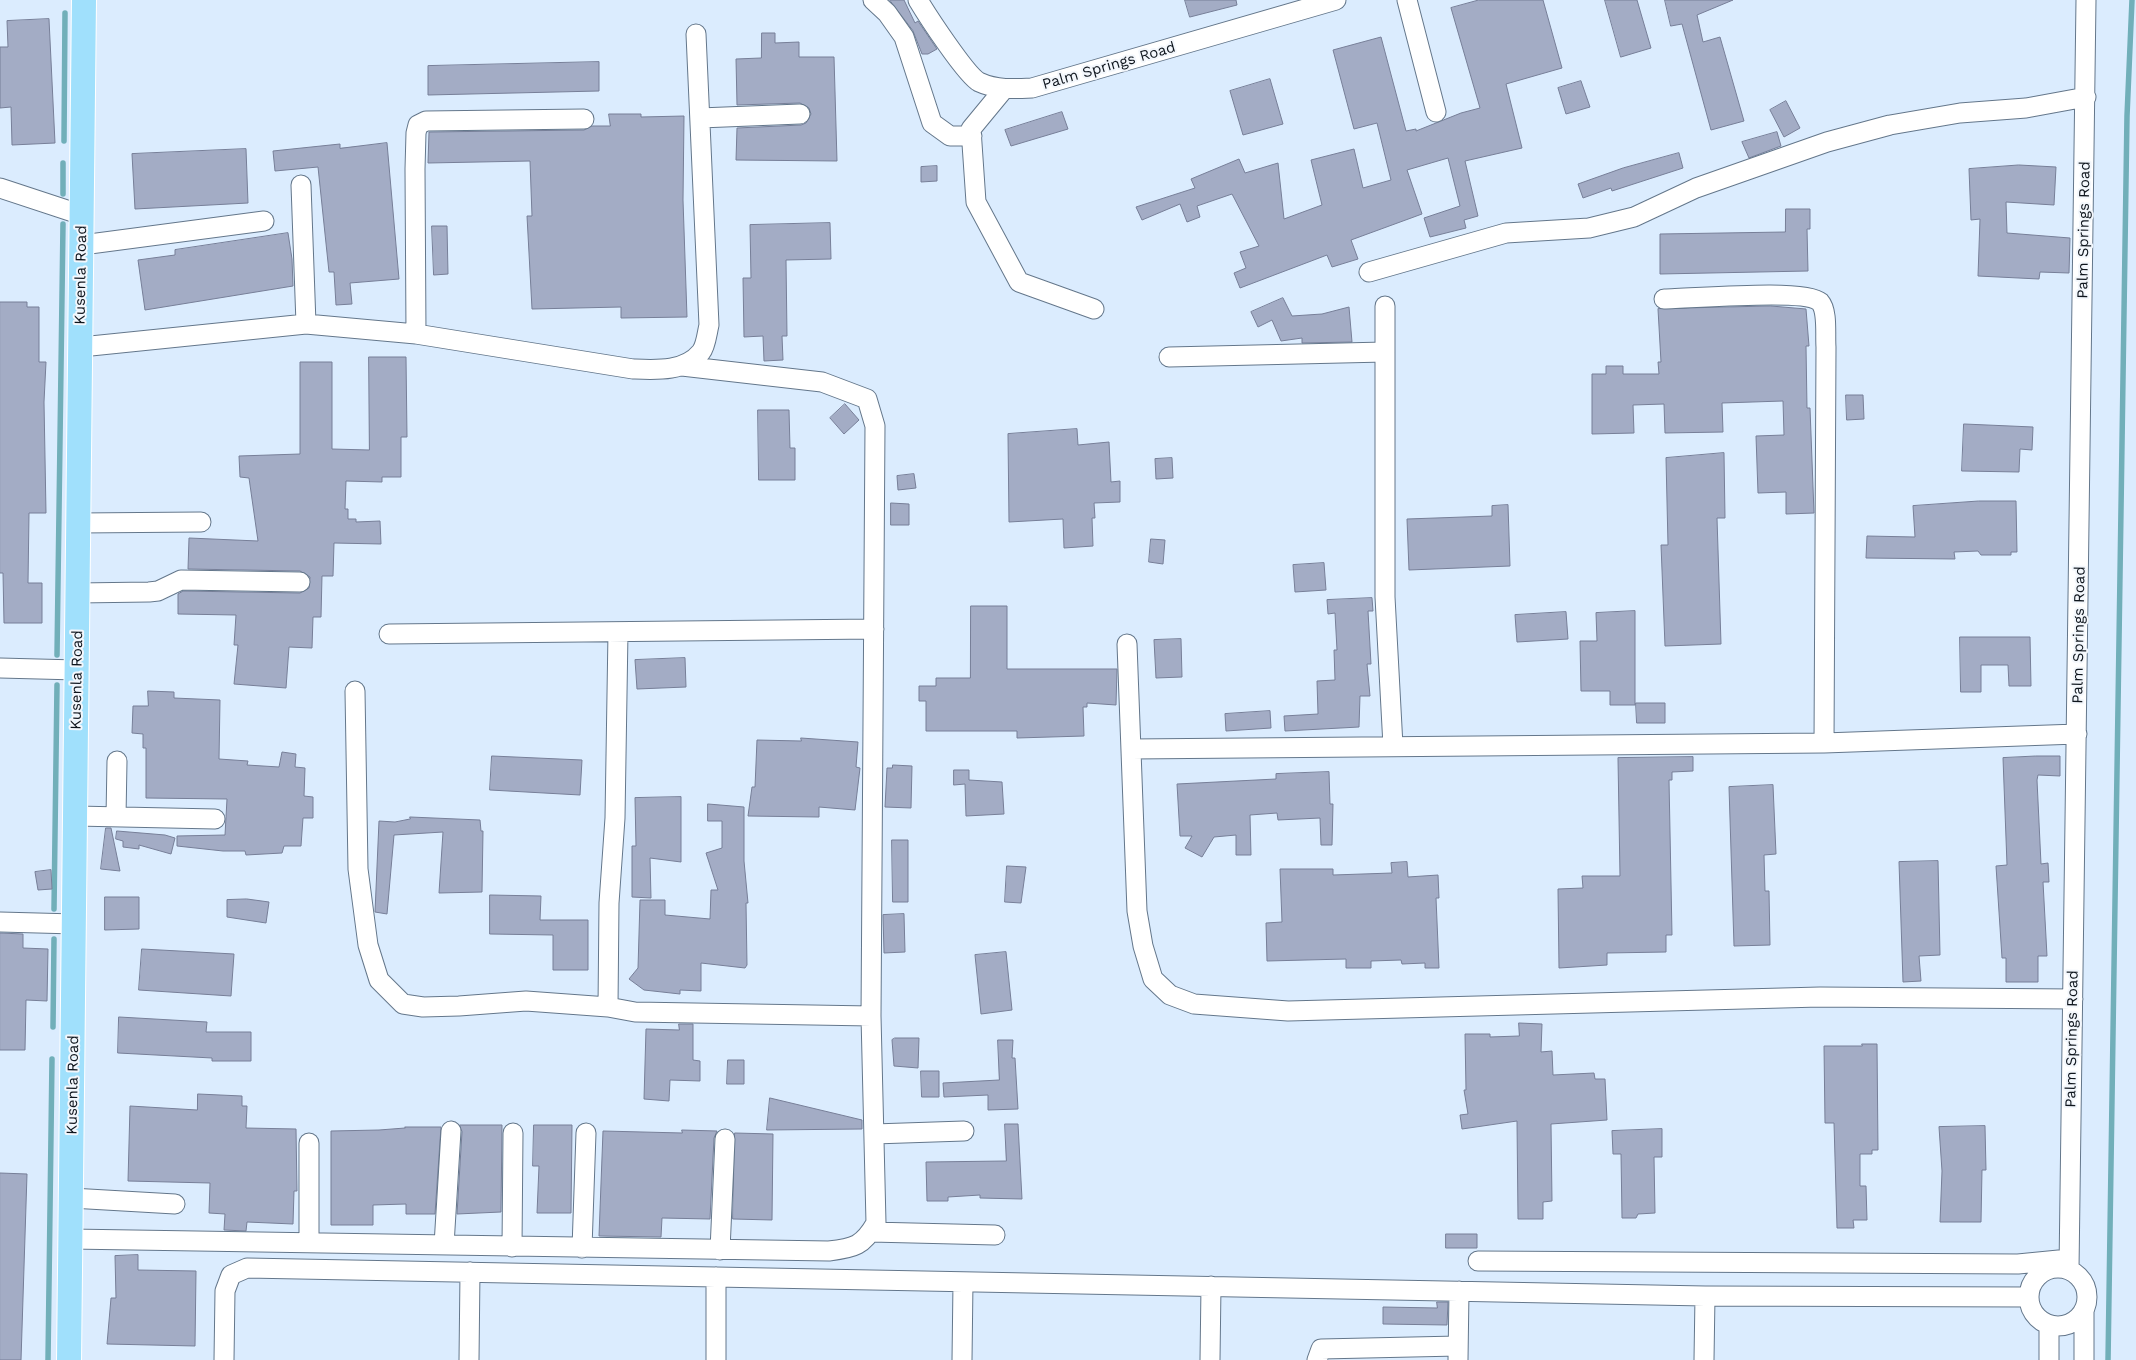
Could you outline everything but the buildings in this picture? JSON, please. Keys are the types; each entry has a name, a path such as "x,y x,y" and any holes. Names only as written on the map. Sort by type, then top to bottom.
{"main road":[{"name":"Kusenla Road","path":"69,1360 84,0"}],"street":[{"path":"873,0 887,13 904,37 932,124 950,136 972,136"},
{"name":"Palm Springs Road","path":"918,0 933,26 977,81 1004,89 1032,88 1336,0"},
{"path":"1407,0 1436,112"},
{"name":"Palm Springs Road","path":"2069,1264 2086,0"},
{"path":"682,366 702,351 709,325 696,34"},
{"path":"1004,89 971,129 976,202 1019,282 1094,309"},
{"path":"1369,272 1506,233 1589,228 1634,217 1696,188 1827,142 1890,124 1960,113 2026,108 2086,97"},
{"path":"700,118 800,114"},
{"path":"416,334 415,169 418,125 426,121 584,119"},
{"path":"301,185 306,324"},
{"path":"0,188 82,215"},
{"path":"82,244 264,221"},
{"path":"1664,299 1776,294 1804,296 1819,301 1824,308 1826,347 1824,742"},
{"path":"1385,306 1385,597 1393,746"},
{"path":"70,1239 720,1250 850,1249 867,1239 876,1223 871,1016 875,426 867,399 822,382 682,366 656,370 633,369 416,334 306,324 81,347"},
{"path":"1169,357 1385,352"},
{"path":"79,523 201,522"},
{"path":"78,593 158,591 181,580 300,582"},
{"path":"389,634 874,629"},
{"path":"608,1007 608,930 615,818 618,632"},
{"path":"1127,644 1137,911 1143,946 1153,979 1170,995 1194,1004 1288,1010 1810,997 2073,999"},
{"path":"0,668 77,670"},
{"path":"355,691 358,869 368,945 379,980 403,1004 459,1006 526,1000 608,1007 634,1012 871,1016"},
{"path":"1131,749 1824,742 2077,734"},
{"path":"116,817 118,761"},
{"path":"76,816 215,820"},
{"path":"0,922 75,924"},
{"path":"444,1246 451,1131"},
{"path":"874,1134 964,1132"},
{"path":"512,1247 513,1133"},
{"path":"582,1248 586,1133"},
{"path":"720,1250 725,1139"},
{"path":"309,1144 309,1243"},
{"path":"71,1198 175,1204"},
{"path":"871,1232 995,1235"},
{"path":"1478,1261 2069,1264"},
{"path":"2069,1264 2084,1282 2088,1302 2078,1319 2069,1324 2049,1325 2034,1314 2029,1296 2030,1287 2041,1273 2069,1264"},
{"path":"224,1360 225,1291 231,1275 247,1268 1705,1296 2029,1296"},
{"path":"469,1360 470,1272"},
{"path":"716,1277 716,1360"},
{"path":"962,1360 963,1282"},
{"path":"1210,1360 1211,1286"},
{"path":"1317,1360 1321,1349 1458,1353 1458,1291"},
{"path":"1704,1360 1705,1296"},
{"path":"2084,1311 2084,1360"},
{"path":"2049,1325 2049,1360"}],"waterway":[{"path":"2108,1360 2127,116 2132,0"},
{"path":"64,141 65,13"},
{"path":"63,163 63,194"},
{"path":"57,655 63,224"},
{"path":"54,909 57,685"},
{"path":"53,1027 54,939"},
{"path":"48,1360 52,1059"}]}
